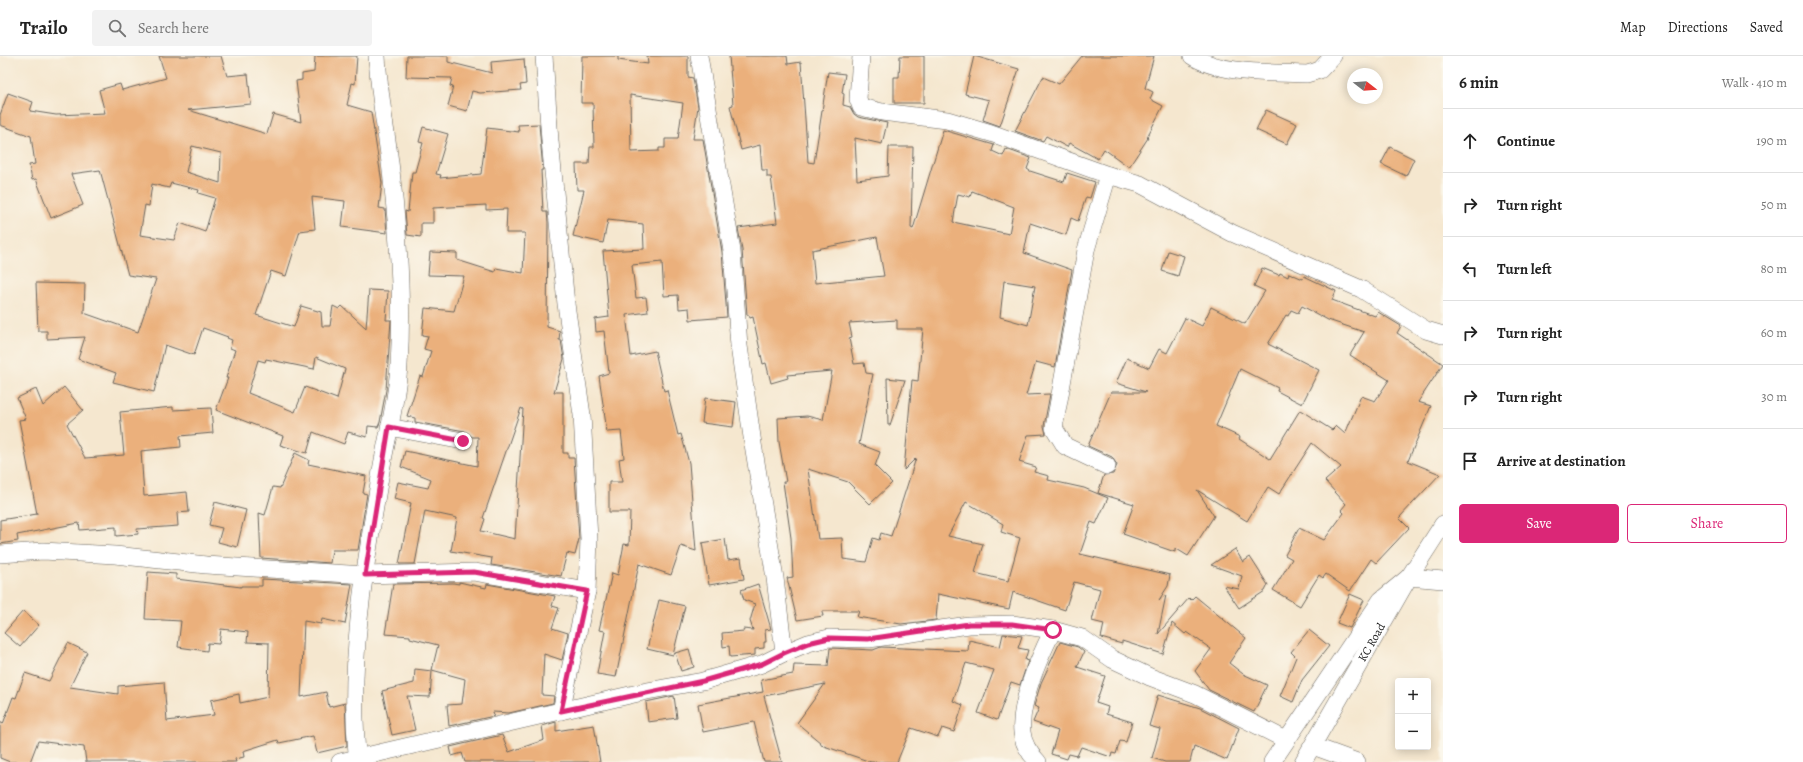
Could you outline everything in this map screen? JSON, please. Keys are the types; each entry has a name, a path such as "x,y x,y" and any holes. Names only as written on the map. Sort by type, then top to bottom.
{"street":[{"path":"357,760 354,685 365,575 399,368 402,318 394,196 377,56"},
{"path":"544,56 550,141 566,304 582,415 589,539 587,591 561,711"},
{"path":"699,56 732,251 739,346 752,444 775,578 784,653"},
{"path":"861,56 858,99 861,107 882,112 948,120 991,133 1108,175 1140,184 1232,233 1361,289 1426,330 1443,335"},
{"path":"1192,56 1203,63 1221,68 1307,74 1320,70 1333,56"},
{"path":"1107,466 1065,446 1054,428 1086,250 1108,175"},
{"path":"389,427 463,441"},
{"name":"KC Road","path":"1303,762 1409,577 1443,524"},
{"path":"0,554 43,551 67,552 115,555 206,565 365,575 474,572 587,591"},
{"path":"1272,762 1381,600 1409,577 1443,580"},
{"path":"340,762 357,760 561,711 703,681 762,664 808,643 829,638 868,639 969,624 1012,624 1053,630 1082,638 1112,659 1150,677 1195,694 1286,740"},
{"path":"1038,762 1030,754 1022,733 1024,709 1039,659 1053,630"},
{"path":"1313,746 1357,762"}],"building":[{"path":"159,56 221,56 227,76 248,74 251,104 188,110 267,134 273,114 301,122 296,81 302,80 302,74 314,72 315,56 357,56 355,84 352,83 347,105 371,112 382,183 379,208 385,209 387,233 342,227 345,201 312,197 315,229 300,231 286,276 271,271 256,315 294,327 301,306 321,312 322,326 330,326 333,306 339,309 342,306 366,328 369,290 388,291 386,320 391,320 386,390 378,427 368,426 367,437 348,432 344,444 313,432 307,453 280,445 283,436 216,410 228,378 226,378 235,350 230,348 232,340 227,338 228,337 203,328 194,355 165,345 154,392 113,382 116,373 78,359 85,337 47,339 47,331 38,331 36,283 85,284 84,313 138,332 156,279 128,275 100,170 71,174 83,205 51,218 36,179 32,180 29,165 35,164 31,136 0,125 0,115 8,93 33,102 30,111 56,115 105,113 99,90 120,84 122,90 166,78","holes":["192,146 221,153 220,183 186,172","171,183 199,190 198,193 215,198 205,232 180,223 174,240 140,235 145,205 149,206 152,184 169,188","316,357 345,369 337,399 305,387 295,412 248,393 258,360 265,362 266,359 314,369"]},
{"path":"407,56 448,56 448,62 492,73 491,62 524,59 526,84 520,85 521,90 480,93 472,91 467,111 448,106 453,87 450,86 452,78 406,77"},
{"path":"582,56 618,56 618,60 648,64 647,56 688,56 688,77 693,78 698,107 693,139 703,139 722,252 727,317 690,320 689,308 679,309 678,295 664,296 662,262 632,265 636,298 646,297 648,312 626,315 631,356 655,351 664,391 667,390 678,435 681,434 689,463 696,551 681,546 671,575 639,564 616,677 597,674 605,631 599,630 612,573 618,575 624,544 629,545 630,512 609,512 609,482 622,482 619,459 624,458 621,431 607,432 599,376 609,373 604,331 596,332 595,319 609,317 603,251 644,249 643,224 608,220 603,243 573,236 584,190 577,190 576,164 589,164 590,147 594,147 593,103 581,103","holes":["630,95 683,103 678,139 665,139 665,148 659,148 659,151 631,152"]},
{"path":"729,56 787,56 788,64 801,62 808,162 814,163 828,72 845,74 842,93 844,94 843,105 850,107 854,114 858,117 887,123 882,144 855,138 857,180 888,176 889,147 913,147 911,228 913,229 943,130 994,145 992,151 1003,156 1006,149 1031,158 1027,169 1030,171 1064,182 1067,173 1095,182 1090,198 1086,197 1078,221 1071,218 1066,235 1030,223 1024,253 1072,270 1055,367 1036,362 1026,395 1050,394 1044,426 1046,434 1028,435 1019,462 1036,467 1034,472 1049,476 1048,480 1084,488 1108,498 1096,524 1091,522 1080,554 1170,575 1168,586 1159,600 1166,595 1158,634 1189,598 1191,600 1195,596 1246,638 1229,663 1243,674 1267,685 1254,712 1209,690 1195,671 1211,649 1187,632 1185,634 1172,623 1163,654 1122,641 1122,644 1101,638 1104,624 1092,621 1100,589 1074,582 1065,610 1013,592 1009,609 938,594 936,620 901,624 857,617 859,611 822,611 823,616 797,620 787,578 793,577 791,538 783,482 786,482 779,442 778,418 807,416 823,420 832,371 787,375 788,378 771,383 766,363 763,364 753,317 750,318 749,315 747,315 742,250 738,228 777,223 771,177 767,177 767,170 762,170 760,145 741,150 730,106 733,105","holes":["972,191 1014,207 1009,234 953,222 958,194 970,197","877,237 884,276 815,283 812,250","1004,281 1035,286 1028,325 1000,317","897,320 897,329 923,329 918,381 912,380 904,470 916,458 891,536 881,533 879,540 873,538 866,562 843,559 842,538 818,539 808,469 848,482 870,504 892,483 875,466 880,452 859,444 873,374 866,373 864,363 854,364 849,338 852,337 849,323","966,502 1003,524 1001,532 1020,538 1008,581 975,573 983,544 948,536"]},
{"path":"900,56 924,56 924,103 894,103 894,77 899,77"},
{"path":"974,56 1019,69 1000,126 983,120 989,100 965,94"},
{"path":"1082,56 1154,56 1145,88 1153,92 1150,99 1163,106 1147,137 1148,138 1129,167 1104,149 1098,159 1069,143 1067,147 1046,136 1043,141 1015,131 1043,77 1059,84"},
{"path":"1266,110 1297,124 1287,144 1256,130"},
{"path":"539,124 543,170 541,170 543,212 547,212 548,222 547,327 560,331 559,340 561,340 564,359 554,392 563,392 563,453 568,453 568,458 574,458 579,539 575,555 567,553 561,576 491,565 492,558 451,551 457,518 425,511 415,564 399,564 411,503 394,499 398,482 428,488 431,479 401,467 405,451 477,466 478,437 472,437 465,431 415,422 415,418 407,416 420,376 423,377 431,351 424,349 428,336 422,335 425,308 454,311 464,276 428,275 430,252 457,253 457,260 495,272 496,268 523,273 525,233 506,233 507,209 486,210 486,205 433,208 433,223 421,223 421,237 407,235 405,211 408,212 412,172 415,172 423,143 419,142 423,127 448,134 436,174 441,175 440,178 481,174 487,128 519,132 518,125","holes":["521,408 523,409 515,539 481,531 485,519 483,518"]},
{"path":"1390,147 1414,159 1406,176 1381,164"},
{"path":"1168,251 1184,256 1178,276 1162,271"},
{"path":"1262,268 1288,277 1289,273 1303,279 1304,276 1336,291 1332,300 1375,316 1378,312 1401,326 1397,333 1443,364 1418,402 1431,406 1408,461 1440,474 1399,518 1409,528 1376,563 1371,559 1350,591 1326,574 1323,578 1319,575 1300,606 1273,590 1292,559 1285,555 1299,528 1324,540 1344,513 1341,510 1346,504 1325,481 1341,467 1312,443 1279,494 1268,487 1247,521 1197,490 1214,516 1188,556 1175,548 1175,552 1123,534 1134,504 1098,493 1104,475 1113,474 1117,465 1112,457 1088,446 1111,392 1146,392 1116,383 1127,358 1149,368 1159,349 1167,353 1185,318 1202,326 1211,307 1245,324 1265,291 1254,286","holes":["1302,306 1328,320 1364,332 1350,355 1389,380 1375,401 1361,396 1345,434 1336,426 1332,430 1300,410 1270,459 1239,439 1240,437 1216,426 1240,369 1278,388 1277,391 1302,404 1319,370 1268,344 1286,315 1288,316 1291,310 1298,313"]},
{"path":"887,378 905,380 890,425 888,425"},
{"path":"64,387 83,410 67,424 85,458 124,455 120,412 173,407 173,410 211,408 213,433 180,436 181,447 141,451 144,496 187,492 189,512 177,513 178,526 137,529 138,534 116,536 116,527 80,530 79,523 17,535 18,541 0,544 0,520 37,514 19,420 26,419 17,398 36,389 43,406"},
{"path":"705,398 736,402 733,427 702,423"},
{"path":"295,453 309,460 308,464 366,476 363,493 367,494 358,550 332,550 330,563 261,558 259,513 265,515 273,487 280,488"},
{"path":"215,502 246,510 237,547 218,542 222,528 209,525"},
{"path":"725,539 728,560 741,558 744,579 709,585 702,543"},
{"path":"1235,549 1243,562 1250,557 1268,585 1265,591 1239,608 1224,586 1239,589 1242,576 1211,565"},
{"path":"148,572 176,574 176,579 241,587 262,586 262,579 352,584 345,624 322,619 321,624 304,621 301,697 326,692 329,707 345,703 347,746 317,753 313,736 279,743 278,740 243,751 244,757 235,759 236,762 86,762 84,747 38,741 30,762 10,762 0,758 0,722 3,724 13,697 16,698 25,673 49,681 68,643 87,652 70,687 118,694 118,686 164,682 167,721 214,715 211,700 239,694 240,703 268,697 269,643 247,642 248,632 221,629 219,644 208,643 207,651 178,647 181,621 145,619"},
{"path":"459,582 486,588 487,584 555,596 552,606 559,608 552,628 568,633 562,660 544,654 542,695 554,696 553,703 509,713 493,712 494,716 449,726 447,705 462,704 465,679 432,670 438,645 410,638 410,636 385,634 393,584 459,584"},
{"path":"758,584 771,629 765,630 766,642 764,642 764,648 755,649 755,655 730,657 729,646 723,647 722,633 744,631 743,629 753,630 750,621 755,604 744,600 741,590"},
{"path":"1350,594 1364,600 1350,628 1337,623"},
{"path":"659,600 685,606 673,655 647,649"},
{"path":"23,611 39,625 20,647 4,633"},
{"path":"1309,630 1329,646 1302,680 1293,702 1280,696 1296,657 1291,652"},
{"path":"1003,634 1022,636 1018,648 1028,650 1025,660 1028,661 1020,685 1011,682 997,720 978,713 994,670 966,663 953,701 963,705 954,732 942,728 938,737 911,728 897,762 871,762 821,745 821,743 797,723 825,684 764,696 782,762 764,762 754,722 703,732 698,704 763,692 761,680 793,674 794,665 828,666 830,648 873,650 881,647 968,651 969,640 1000,647"},
{"path":"1060,642 1078,647 1084,652 1077,667 1105,676 1096,703 1108,707 1106,714 1132,722 1126,742 1120,741 1116,754 1112,753 1111,757 1081,747 1077,756 1069,754 1067,759 1051,754 1058,731 1033,722 1039,708 1034,706 1041,683"},
{"path":"689,649 694,667 681,671 675,653"},
{"path":"415,669 432,671 430,697 407,696 415,730 392,735 382,691 414,683"},
{"path":"1158,695 1200,708 1239,728 1227,760 1194,746 1190,762 1165,762 1152,758 1160,729 1149,726"},
{"path":"674,696 677,718 648,722 646,702"},
{"path":"556,722 556,731 594,725 600,762 465,762 462,753 452,756 450,747 502,735 509,752 544,740 542,726"}],"route":[{"path":"463,441 389,427 365,575 474,572 587,591 561,711 647,691 703,681 762,664 808,643 829,638 868,639 918,633 969,624 1012,624 1053,630"}]}
